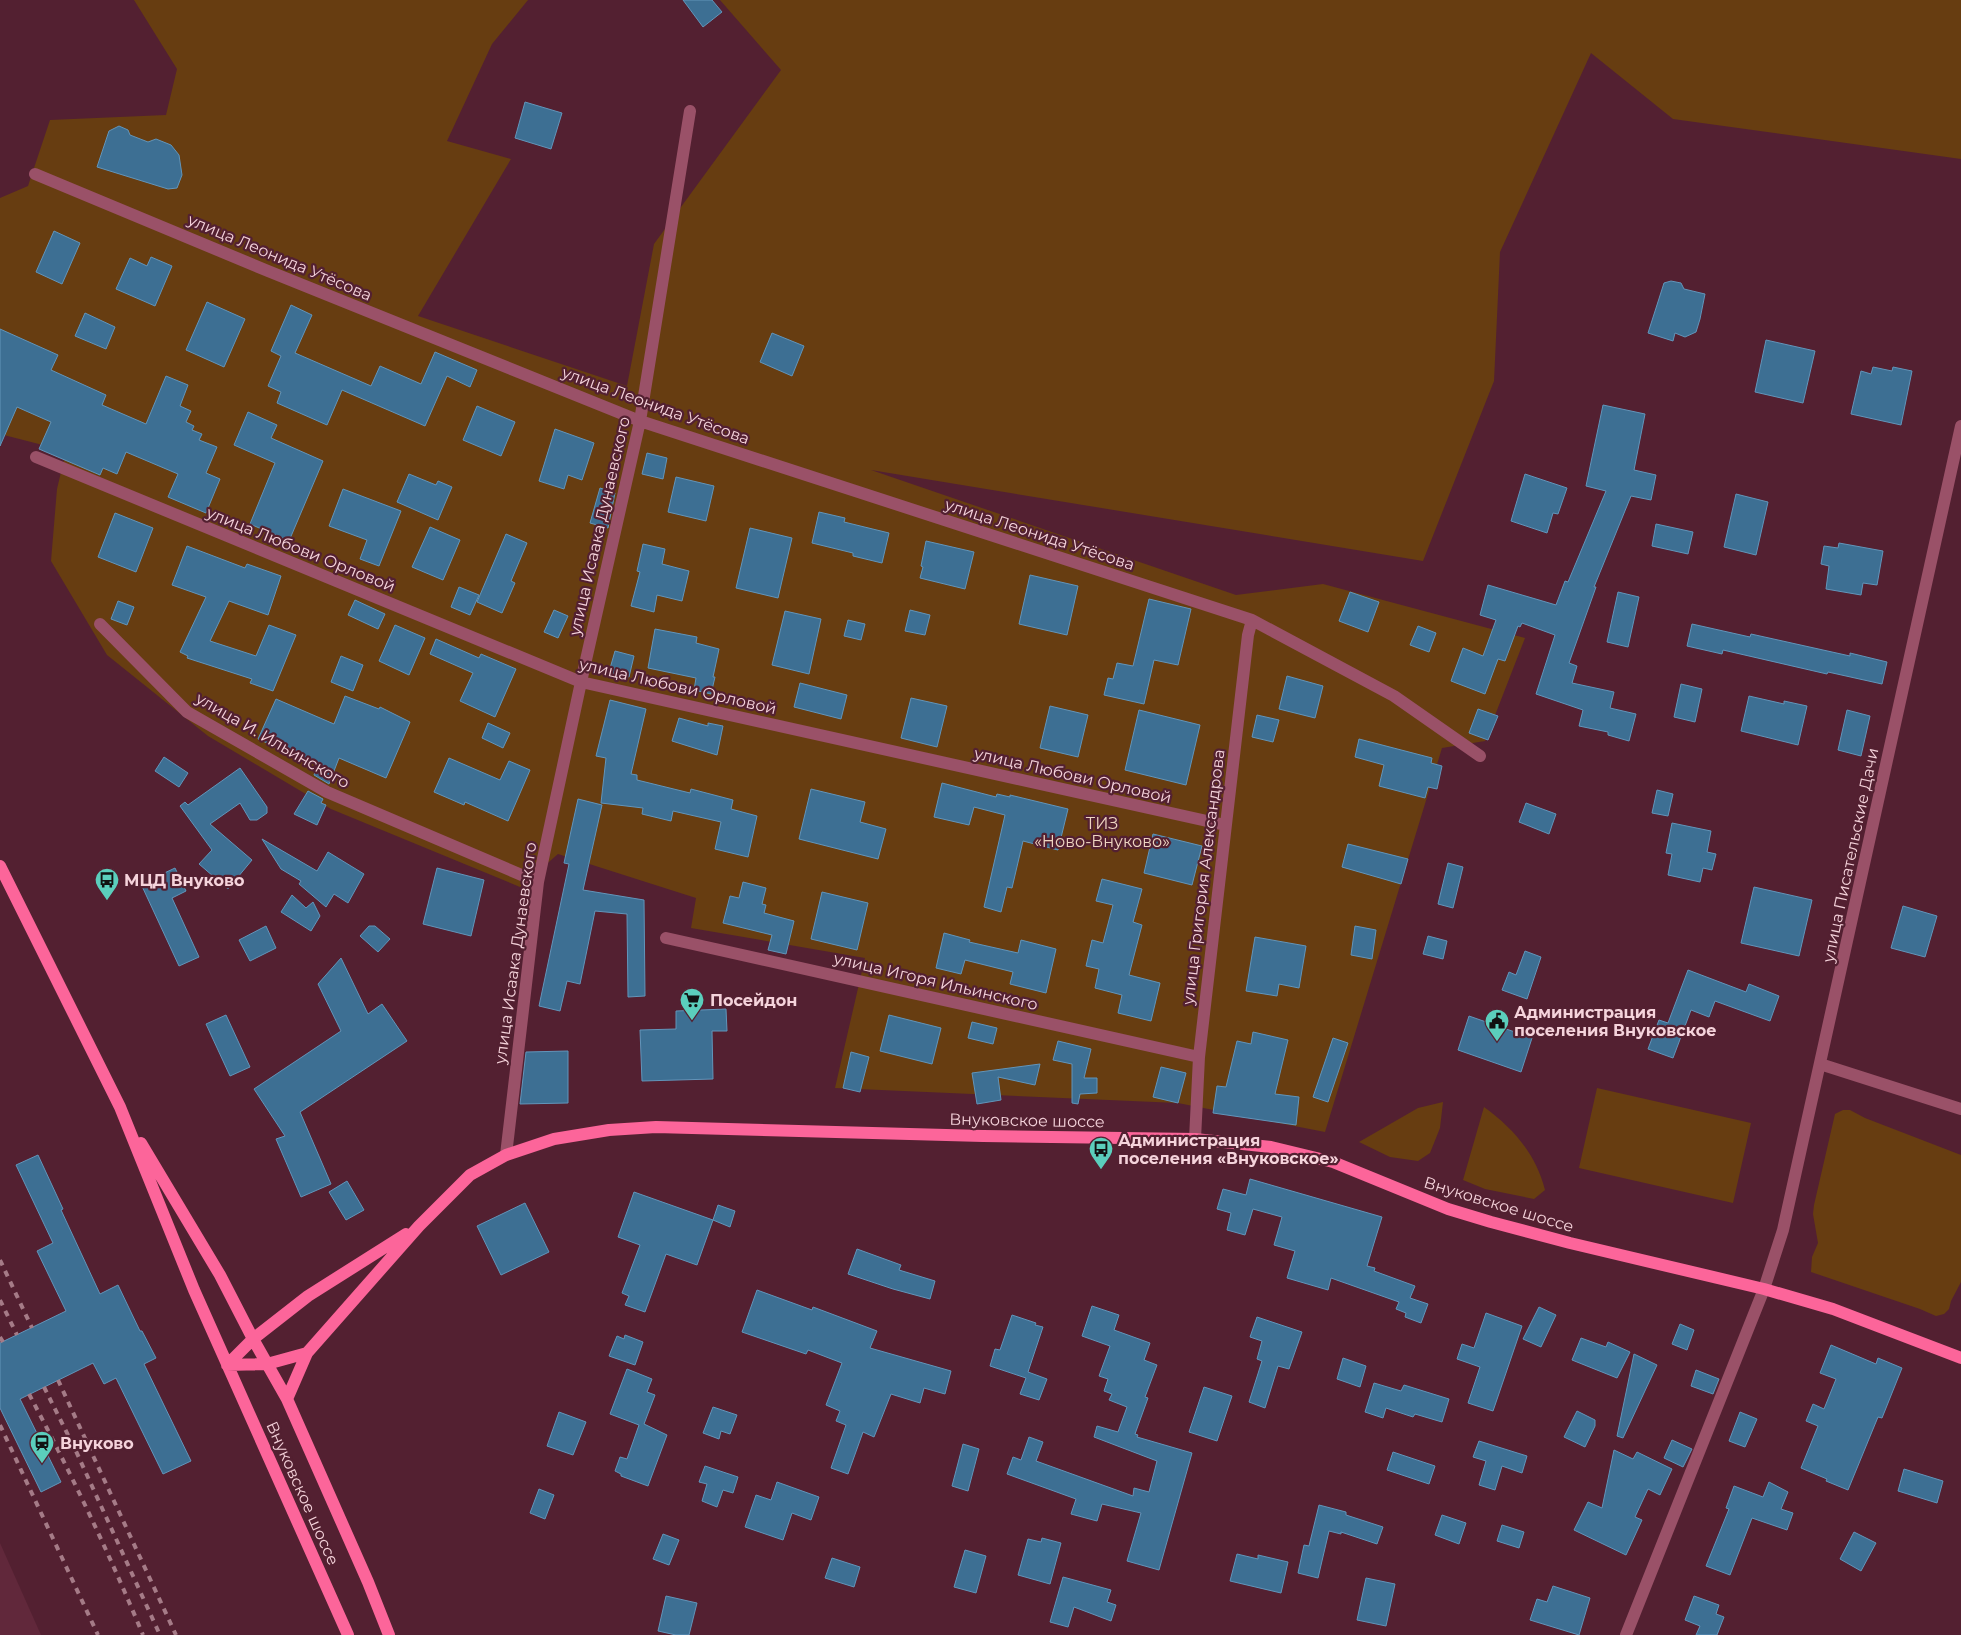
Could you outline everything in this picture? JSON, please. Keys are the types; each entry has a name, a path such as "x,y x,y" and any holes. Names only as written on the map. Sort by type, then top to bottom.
{"main road":[{"path":"0,866 120,1107 220,1275 253,1339"},
{"path":"120,1107 194,1290 228,1365 267,1364 307,1353"},
{"name":"Внуковское шоссе","path":"287,1399 307,1353 419,1226 470,1175 506,1155 554,1139 609,1130 656,1127 983,1136 1195,1139 1233,1142 1300,1153 1333,1162 1448,1209 1570,1243 1764,1289 1856,1317 1961,1358"},
{"name":"Внуковское шоссе","path":"348,1635 228,1365 253,1339 308,1296 419,1226"},
{"name":"Внуковское шоссе","path":"253,1339 287,1399 368,1582 389,1635"}],"street":[{"name":"улица Исаака Дунаевского","path":"506,1155 538,882 640,421 690,111"},
{"name":"улица Леонида Утёсова","path":"35,174 268,271 640,421 1252,620 1394,696 1480,756"},
{"name":"улица Писательские Дачи","path":"1626,1635 1764,1289 1784,1230 1961,426"},
{"name":"улица Любови Орловой","path":"36,458 581,682 1225,825"},
{"name":"улица Григория Александрова","path":"1195,1139 1199,1057 1225,825 1247,645 1252,620"},
{"name":"улица И. Ильинского","path":"100,624 187,712 327,792 538,882"},
{"name":"улица Игоря Ильинского","path":"666,938 1199,1057"},
{"path":"1820,1064 1961,1109"}],"shaded area":[{"path":"0,1543 41,1635 0,1635"}],"green space":[{"name":"ТИЗ «Ново-Внуково»","path":"134,0 528,0 492,44 447,141 511,159 418,316 627,386 654,244 781,70 720,0 1961,0 1961,159 1673,119 1591,53 1500,252 1494,381 1423,561 871,470 1236,595 1323,584 1525,638 1485,741 1442,748 1325,1132 1178,1103 835,1088 865,958 691,928 696,898 558,854 520,887 331,809 208,736 107,655 51,561 57,489 66,451 0,434 0,198 28,186 50,120 166,115 177,69"},
{"path":"1597,1088 1751,1123 1733,1203 1579,1168"},
{"path":"1443,1102 1440,1128 1430,1153 1418,1161 1390,1157 1359,1142 1418,1108"},
{"path":"1484,1107 1514,1133 1536,1165 1545,1190 1534,1199 1485,1189 1463,1180"},
{"path":"1843,1110 1850,1110 1865,1118 1961,1155 1961,1282 1949,1309 1944,1314 1936,1316 1811,1272 1812,1257 1818,1243 1813,1214 1814,1205 1835,1114"}],"building":[{"path":"683,0 712,0 722,12 703,27"},
{"path":"525,102 562,113 551,149 515,138"},
{"path":"119,126 128,130 130,135 148,142 156,139 171,145 179,155 182,175 177,188 168,189 97,167 109,131"},
{"path":"54,231 80,243 62,284 36,272"},
{"path":"151,257 172,266 155,306 116,289 130,258 147,266"},
{"path":"1671,281 1681,283 1684,289 1705,294 1696,332 1685,337 1675,333 1673,341 1648,333 1664,283"},
{"path":"207,302 245,319 224,367 186,350"},
{"path":"291,305 312,315 295,353 371,386 380,366 421,384 435,352 477,370 470,387 447,376 425,426 342,390 327,425 277,403 281,392 268,386 281,356 271,351"},
{"path":"85,313 115,327 106,349 75,336"},
{"path":"0,329 58,355 51,370 106,395 102,405 146,424 166,376 188,385 180,406 191,411 186,422 194,426 192,430 202,434 199,440 217,447 206,473 220,479 206,513 168,497 178,474 126,452 117,474 103,468 100,475 39,449 51,422 17,407 0,446"},
{"path":"772,333 804,346 792,376 760,362"},
{"path":"1766,340 1815,351 1803,403 1755,392"},
{"path":"1873,367 1892,371 1893,367 1912,371 1901,425 1851,414 1861,371 1871,374"},
{"path":"1603,405 1645,414 1634,470 1656,475 1651,500 1631,496 1594,587 1596,587 1569,663 1577,666 1572,683 1614,692 1610,708 1636,714 1629,741 1608,735 1608,732 1579,726 1583,710 1536,694 1555,635 1522,623 1520,627 1518,626 1505,661 1498,659 1485,694 1451,681 1463,648 1483,656 1496,620 1480,615 1488,585 1556,605 1565,581 1568,582 1606,491 1586,486"},
{"path":"477,406 515,422 501,456 463,440"},
{"path":"248,412 277,425 271,438 323,461 289,541 250,524 275,463 234,445"},
{"path":"555,429 594,443 582,480 568,475 564,489 539,481"},
{"path":"647,453 667,458 663,479 642,474"},
{"path":"409,474 436,485 438,481 452,487 438,520 397,502"},
{"path":"1525,474 1567,488 1558,514 1553,513 1547,533 1511,521"},
{"path":"676,477 714,486 706,521 668,512"},
{"path":"600,488 615,493 608,528 590,523"},
{"path":"343,489 401,511 379,566 360,559 367,540 329,526"},
{"path":"1736,494 1768,502 1756,555 1724,547"},
{"path":"819,512 845,518 844,522 889,533 882,563 853,556 853,553 812,543"},
{"path":"115,513 153,528 136,572 98,557"},
{"path":"1656,524 1693,532 1688,554 1652,546"},
{"path":"430,527 460,540 443,580 412,567"},
{"path":"750,528 792,538 778,598 736,588"},
{"path":"506,534 527,543 511,581 515,583 502,613 477,602"},
{"path":"926,541 974,552 965,589 920,578"},
{"path":"1839,543 1883,551 1877,585 1863,583 1861,595 1826,589 1829,566 1821,564 1824,546 1838,548"},
{"path":"643,544 665,549 662,564 689,571 682,601 657,595 654,612 631,606 640,572 637,571"},
{"path":"187,546 245,568 247,564 281,576 268,615 229,601 210,641 256,656 269,625 296,635 273,691 250,683 252,679 187,658 188,656 180,652 206,597 172,585"},
{"path":"1030,575 1078,586 1067,635 1019,624"},
{"path":"459,587 479,595 470,615 451,607"},
{"path":"1350,592 1379,602 1368,632 1339,621"},
{"path":"1618,592 1639,597 1628,647 1607,642"},
{"path":"1149,599 1191,609 1178,665 1154,660 1144,704 1104,695 1108,678 1113,679 1117,663 1133,666"},
{"path":"355,600 385,614 378,629 348,615"},
{"path":"118,601 134,607 127,625 111,619"},
{"path":"554,610 568,616 558,638 544,632"},
{"path":"910,610 930,615 925,635 905,631"},
{"path":"785,611 821,619 809,674 772,665"},
{"path":"848,620 865,624 861,640 844,636"},
{"path":"1692,624 1750,637 1751,634 1850,656 1850,653 1887,662 1882,684 1828,672 1827,674 1723,650 1722,654 1687,646"},
{"path":"395,625 425,638 409,675 379,661"},
{"path":"1418,626 1436,633 1429,652 1410,645"},
{"path":"655,629 697,637 696,643 719,649 711,694 694,690 696,678 648,668"},
{"path":"436,639 479,658 481,654 516,669 495,717 460,701 473,673 430,654"},
{"path":"615,651 634,656 629,677 609,672"},
{"path":"341,656 363,665 353,691 331,682"},
{"path":"1287,676 1323,686 1315,718 1279,709"},
{"path":"800,683 847,695 841,719 794,707"},
{"path":"1681,684 1702,689 1695,722 1674,717"},
{"path":"345,696 379,709 380,707 410,722 386,778 339,758 329,784 314,775 318,765 258,739 276,699 334,724"},
{"path":"1749,696 1784,704 1784,701 1807,706 1798,745 1741,731"},
{"path":"911,698 947,706 937,747 901,738"},
{"path":"610,700 646,709 631,774 637,775 637,780 690,793 691,789 733,800 731,809 757,816 748,857 715,849 721,822 673,811 671,821 642,814 643,808 601,803 606,758 596,756"},
{"path":"1050,706 1088,715 1078,757 1040,748"},
{"path":"1478,709 1498,716 1488,740 1469,733"},
{"path":"1139,710 1200,725 1186,785 1125,770"},
{"path":"1847,710 1870,716 1861,756 1838,750"},
{"path":"1257,715 1279,720 1273,742 1252,737"},
{"path":"679,718 708,726 708,723 723,726 717,755 672,741"},
{"path":"488,723 510,733 503,748 482,738"},
{"path":"1359,739 1432,758 1431,763 1442,766 1437,789 1428,787 1425,798 1379,786 1384,765 1355,757"},
{"path":"164,757 188,773 179,787 155,771"},
{"path":"449,758 500,780 509,761 530,770 508,821 465,802 464,805 434,792"},
{"path":"240,768 267,807 267,813 257,820 250,820 240,803 210,824 252,860 228,889 199,864 212,850 180,806 185,802 188,805"},
{"path":"942,783 996,797 997,794 1010,797 1010,795 1068,809 1058,850 1023,841 1012,888 1007,887 1001,912 984,907 1005,815 974,807 969,825 934,817"},
{"path":"811,789 865,802 860,822 886,829 878,859 799,839"},
{"path":"1657,790 1673,794 1668,816 1652,813"},
{"path":"308,791 323,799 321,803 326,805 317,825 294,814"},
{"path":"578,799 602,805 583,890 644,900 645,996 628,997 627,914 595,911 580,984 567,981 560,1011 539,1006 569,864 564,863"},
{"path":"1526,803 1556,814 1549,834 1519,822"},
{"path":"1672,823 1711,831 1707,852 1716,854 1712,870 1703,868 1700,882 1668,875 1672,854 1666,853"},
{"path":"1153,834 1202,846 1192,885 1144,873"},
{"path":"262,839 317,871 328,852 364,874 348,903 334,894 326,907 299,884 301,881 281,869"},
{"path":"1348,844 1408,859 1401,884 1342,867"},
{"path":"1448,863 1463,867 1453,908 1438,904"},
{"path":"175,868 186,891 172,898 199,957 179,966 141,884"},
{"path":"437,868 484,880 471,936 423,924"},
{"path":"1102,879 1142,889 1133,922 1142,925 1129,975 1160,983 1151,1021 1118,1013 1122,995 1095,988 1099,969 1086,966 1092,940 1103,943 1113,905 1096,901"},
{"path":"743,882 766,888 762,904 766,905 764,913 794,921 786,954 768,950 772,935 723,923 730,896 739,898"},
{"path":"1754,887 1812,900 1799,956 1741,943"},
{"path":"822,892 868,903 857,950 811,939"},
{"path":"292,895 306,908 313,902 320,916 311,931 281,912"},
{"path":"1903,906 1937,916 1925,957 1891,948"},
{"path":"266,926 276,948 250,961 239,940"},
{"path":"369,926 375,926 390,939 378,952 360,936"},
{"path":"1355,926 1376,930 1372,959 1351,955"},
{"path":"944,933 970,940 969,942 1018,953 1021,940 1056,949 1046,993 1010,984 1013,972 965,960 961,974 936,968"},
{"path":"1428,936 1447,941 1443,959 1423,954"},
{"path":"1255,937 1306,946 1299,988 1279,984 1277,996 1246,991"},
{"path":"1525,951 1541,957 1527,999 1502,990 1509,972 1516,975"},
{"path":"341,958 368,1014 382,1004 407,1041 300,1112 331,1184 301,1197 276,1139 285,1136 254,1089 341,1031 318,984"},
{"path":"1688,970 1746,992 1749,984 1779,996 1770,1021 1715,1001 1709,1017 1691,1010 1673,1058 1648,1049 1659,1020 1668,1023"},
{"path":"726,1009 727,1031 712,1031 713,1079 642,1081 640,1030 676,1029 676,1011"},
{"path":"226,1015 250,1067 230,1076 206,1024"},
{"path":"889,1015 941,1028 932,1064 880,1051"},
{"path":"1469,1016 1532,1038 1521,1072 1458,1050"},
{"path":"972,1022 997,1028 993,1044 968,1038"},
{"path":"1253,1032 1288,1040 1275,1094 1299,1097 1296,1125 1213,1113 1217,1086 1226,1087 1237,1041 1251,1044"},
{"path":"1333,1038 1348,1043 1328,1102 1313,1097"},
{"path":"1058,1041 1091,1049 1084,1078 1097,1078 1097,1093 1080,1094 1078,1104 1072,1103 1072,1064 1053,1060"},
{"path":"568,1051 568,1103 520,1104 526,1052"},
{"path":"851,1052 869,1057 860,1092 843,1088"},
{"path":"1040,1064 1035,1085 998,1077 1001,1100 977,1104 972,1073"},
{"path":"1161,1067 1186,1073 1178,1103 1153,1097"},
{"path":"38,1155 100,1294 118,1285 140,1331 142,1331 156,1358 144,1364 191,1461 163,1474 116,1378 104,1384 93,1363 20,1399 61,1482 41,1492 0,1408 0,1343 66,1311 37,1251 53,1243 16,1165"},
{"path":"1250,1179 1382,1217 1367,1266 1375,1268 1374,1271 1415,1286 1410,1298 1428,1304 1421,1323 1405,1317 1406,1313 1396,1309 1399,1302 1331,1278 1328,1290 1287,1278 1295,1251 1274,1245 1282,1217 1253,1209 1245,1235 1227,1230 1231,1213 1217,1209 1223,1189 1246,1195"},
{"path":"347,1181 364,1210 346,1220 329,1192"},
{"path":"634,1192 713,1220 697,1265 666,1254 645,1312 625,1305 629,1296 622,1293 640,1245 618,1237"},
{"path":"525,1203 549,1252 501,1275 477,1226"},
{"path":"718,1205 735,1211 730,1227 713,1220"},
{"path":"857,1249 901,1265 899,1270 935,1281 930,1299 848,1274"},
{"path":"757,1290 812,1310 813,1307 877,1331 870,1348 951,1371 945,1394 924,1388 920,1403 891,1394 874,1437 863,1432 848,1474 831,1468 846,1425 836,1421 840,1411 826,1405 842,1363 808,1350 806,1354 742,1332"},
{"path":"1092,1306 1119,1315 1114,1330 1150,1343 1144,1360 1157,1365 1145,1397 1148,1398 1135,1434 1138,1435 1137,1437 1192,1453 1159,1570 1127,1561 1141,1513 1102,1504 1097,1521 1071,1514 1076,1499 1007,1474 1013,1457 1021,1460 1029,1437 1043,1442 1036,1461 1133,1496 1134,1488 1149,1492 1157,1461 1094,1437 1097,1426 1118,1432 1127,1407 1109,1400 1112,1394 1104,1391 1108,1379 1099,1376 1110,1346 1082,1336"},
{"path":"1539,1307 1556,1315 1541,1347 1523,1339"},
{"path":"1486,1313 1522,1326 1493,1411 1468,1403 1480,1367 1457,1359 1462,1344 1474,1348"},
{"path":"1012,1315 1043,1327 1028,1372 1047,1379 1039,1400 1020,1394 1026,1378 990,1366 995,1349 1000,1350"},
{"path":"1257,1317 1302,1332 1289,1369 1278,1366 1265,1408 1249,1402 1262,1361 1257,1359 1262,1341 1250,1337"},
{"path":"1680,1324 1694,1330 1687,1350 1672,1344"},
{"path":"625,1335 643,1342 635,1365 609,1356 617,1336 624,1339"},
{"path":"1581,1338 1606,1347 1608,1342 1630,1352 1617,1378 1572,1360"},
{"path":"1831,1345 1876,1364 1878,1358 1902,1368 1882,1418 1878,1417 1848,1490 1801,1468 1818,1426 1806,1421 1813,1404 1824,1409 1836,1379 1820,1373"},
{"path":"1634,1354 1657,1365 1623,1438 1617,1436"},
{"path":"1343,1358 1366,1366 1360,1387 1337,1379"},
{"path":"627,1369 652,1379 647,1392 655,1395 644,1424 667,1435 648,1486 621,1476 621,1474 615,1471 620,1457 627,1459 639,1425 610,1414"},
{"path":"1696,1370 1719,1379 1713,1394 1691,1386"},
{"path":"1374,1383 1401,1391 1404,1385 1449,1399 1442,1422 1415,1414 1413,1417 1386,1408 1383,1418 1365,1412"},
{"path":"1204,1387 1232,1396 1217,1441 1189,1432"},
{"path":"713,1407 737,1415 730,1434 721,1431 719,1439 703,1433"},
{"path":"1577,1411 1595,1420 1595,1426 1585,1447 1564,1437"},
{"path":"559,1412 586,1422 573,1455 547,1446"},
{"path":"1740,1412 1757,1419 1745,1447 1729,1441"},
{"path":"1672,1440 1692,1449 1683,1467 1664,1458"},
{"path":"1479,1441 1527,1456 1522,1473 1502,1466 1495,1490 1479,1485 1486,1461 1473,1457"},
{"path":"963,1444 979,1449 968,1491 952,1486"},
{"path":"1614,1450 1633,1459 1637,1452 1672,1469 1660,1495 1648,1489 1635,1517 1642,1520 1626,1555 1574,1530 1588,1502 1602,1508"},
{"path":"1393,1452 1435,1466 1429,1484 1387,1470"},
{"path":"705,1466 738,1477 733,1493 723,1490 717,1507 702,1501 707,1484 699,1482"},
{"path":"1904,1469 1943,1481 1937,1503 1898,1491"},
{"path":"777,1482 819,1497 811,1520 792,1513 783,1540 745,1527 756,1495 771,1500"},
{"path":"1769,1482 1788,1492 1781,1509 1793,1513 1787,1530 1752,1518 1730,1575 1706,1566 1729,1509 1726,1508 1734,1486 1763,1497"},
{"path":"539,1489 554,1495 545,1519 530,1513"},
{"path":"1319,1505 1346,1512 1346,1515 1383,1527 1377,1544 1341,1532 1341,1534 1329,1531 1318,1578 1298,1573 1304,1545 1309,1546"},
{"path":"1442,1515 1466,1523 1459,1544 1435,1535"},
{"path":"1502,1525 1524,1532 1519,1548 1497,1541"},
{"path":"1854,1532 1876,1543 1861,1571 1840,1559"},
{"path":"663,1534 679,1540 669,1565 653,1559"},
{"path":"1042,1538 1061,1543 1050,1584 1018,1575 1028,1539 1041,1542"},
{"path":"965,1550 986,1556 976,1593 954,1587"},
{"path":"1237,1554 1258,1559 1258,1555 1288,1562 1281,1593 1230,1581"},
{"path":"832,1558 860,1567 854,1587 825,1578"},
{"path":"1063,1577 1111,1590 1107,1602 1116,1605 1111,1621 1074,1607 1068,1627 1050,1622"},
{"path":"1366,1578 1395,1584 1386,1626 1357,1620"},
{"path":"1553,1586 1590,1598 1579,1635 1530,1620 1537,1599 1547,1602"},
{"path":"666,1596 697,1603 689,1635 676,1635 658,1631"},
{"path":"1694,1596 1719,1605 1716,1614 1724,1617 1717,1635 1696,1635 1700,1626 1685,1620"}],"railway":[{"path":"0,1260 32,1328"},
{"path":"0,1300 17,1335"},
{"path":"0,1337 3,1342"},
{"path":"58,1380 176,1635"},
{"path":"44,1387 75,1449 160,1635"},
{"path":"29,1394 89,1513 143,1635"},
{"path":"0,1425 98,1635"}],"place":[{"name":"МЦД Внуково","path":"107,901"},
{"name":"Посейдон","path":"692,1021"},
{"name":"Администрация поселения Внуковское","path":"1497,1042"},
{"name":"Администрация поселения «Внуковское»","path":"1101,1170"},
{"name":"Внуково","path":"42,1464"}]}
